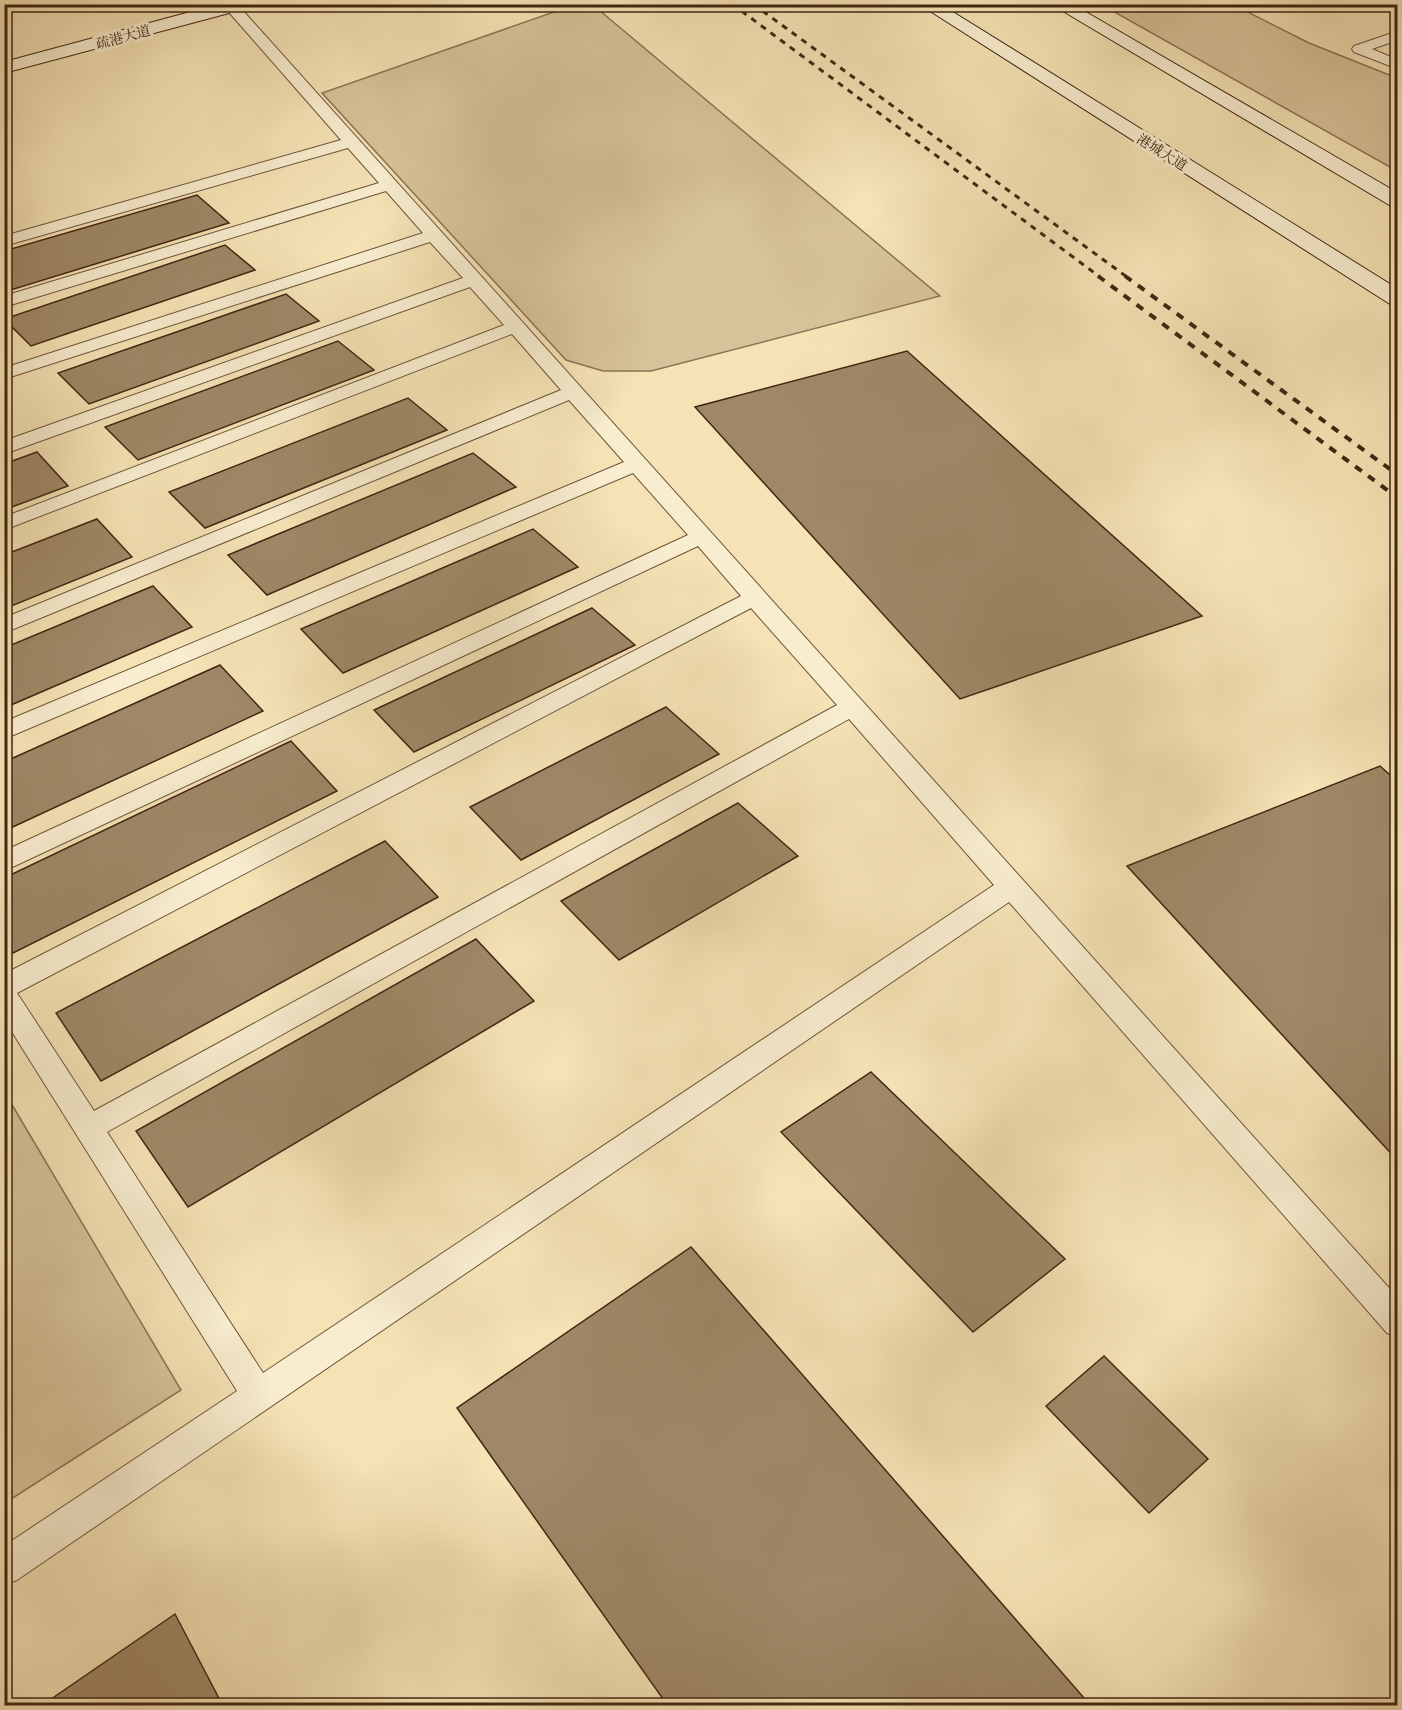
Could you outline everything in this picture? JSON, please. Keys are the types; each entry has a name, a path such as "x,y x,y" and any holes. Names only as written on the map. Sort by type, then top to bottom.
{"main road":[{"name":"港城大道","path":"927,4 1398,299"},
{"path":"1059,4 1398,202"},
{"name":"疏港大道","path":"4,68 237,6"}],"lane":[{"path":"237,6 351,142 1398,1322"},
{"path":"1398,35 1359,49 1398,64"},
{"path":"4,241 351,142"},
{"path":"4,302 389,185"},
{"path":"4,374 434,235"},
{"path":"4,448 474,280"},
{"path":"4,524 515,327"},
{"path":"4,626 573,392"},
{"path":"4,731 636,464"},
{"path":"4,862 701,537"},
{"path":"4,987 755,597"},
{"path":"88,1128 852,707"},
{"path":"4,1567 1011,887"},
{"path":"4,995 258,1396"}],"shaded area":[{"path":"574,5 593,5 940,296 651,371 603,371 566,360 322,93"},
{"path":"1102,5 1234,5 1309,43 1397,78 1397,171"},
{"path":"5,1093 181,1390 4,1503"}],"building":[{"path":"197,195 229,223 4,292 4,251"},
{"path":"225,245 255,270 31,346 4,319"},
{"path":"286,294 319,321 89,404 58,373"},
{"path":"338,341 374,370 138,460 105,427"},
{"path":"907,351 1202,616 960,699 695,407"},
{"path":"408,398 447,430 205,528 169,492"},
{"path":"37,452 68,486 4,510 4,464"},
{"path":"473,453 516,487 267,595 228,555"},
{"path":"97,519 132,557 4,609 4,555"},
{"path":"533,529 578,567 343,673 301,629"},
{"path":"153,586 192,627 4,708 4,648"},
{"path":"592,608 635,645 414,752 374,710"},
{"path":"220,665 263,711 4,831 4,762"},
{"path":"666,707 719,754 521,860 470,807"},
{"path":"291,741 337,791 13,953 4,940 4,878"},
{"path":"1380,766 1398,782 1398,1161 1127,866"},
{"path":"738,803 798,856 619,960 561,901"},
{"path":"385,841 438,897 101,1081 56,1013"},
{"path":"476,939 534,1001 188,1207 136,1131"},
{"path":"871,1072 1065,1259 973,1332 781,1132"},
{"path":"691,1247 1091,1706 668,1706 457,1408"},
{"path":"1104,1356 1208,1459 1149,1513 1046,1406"},
{"path":"175,1614 223,1706 41,1706"}],"railway":[{"path":"732,4 1100,277"},
{"path":"753,4 1127,277"},
{"path":"1098,276 1398,498"},
{"path":"1125,276 1398,475"}]}
